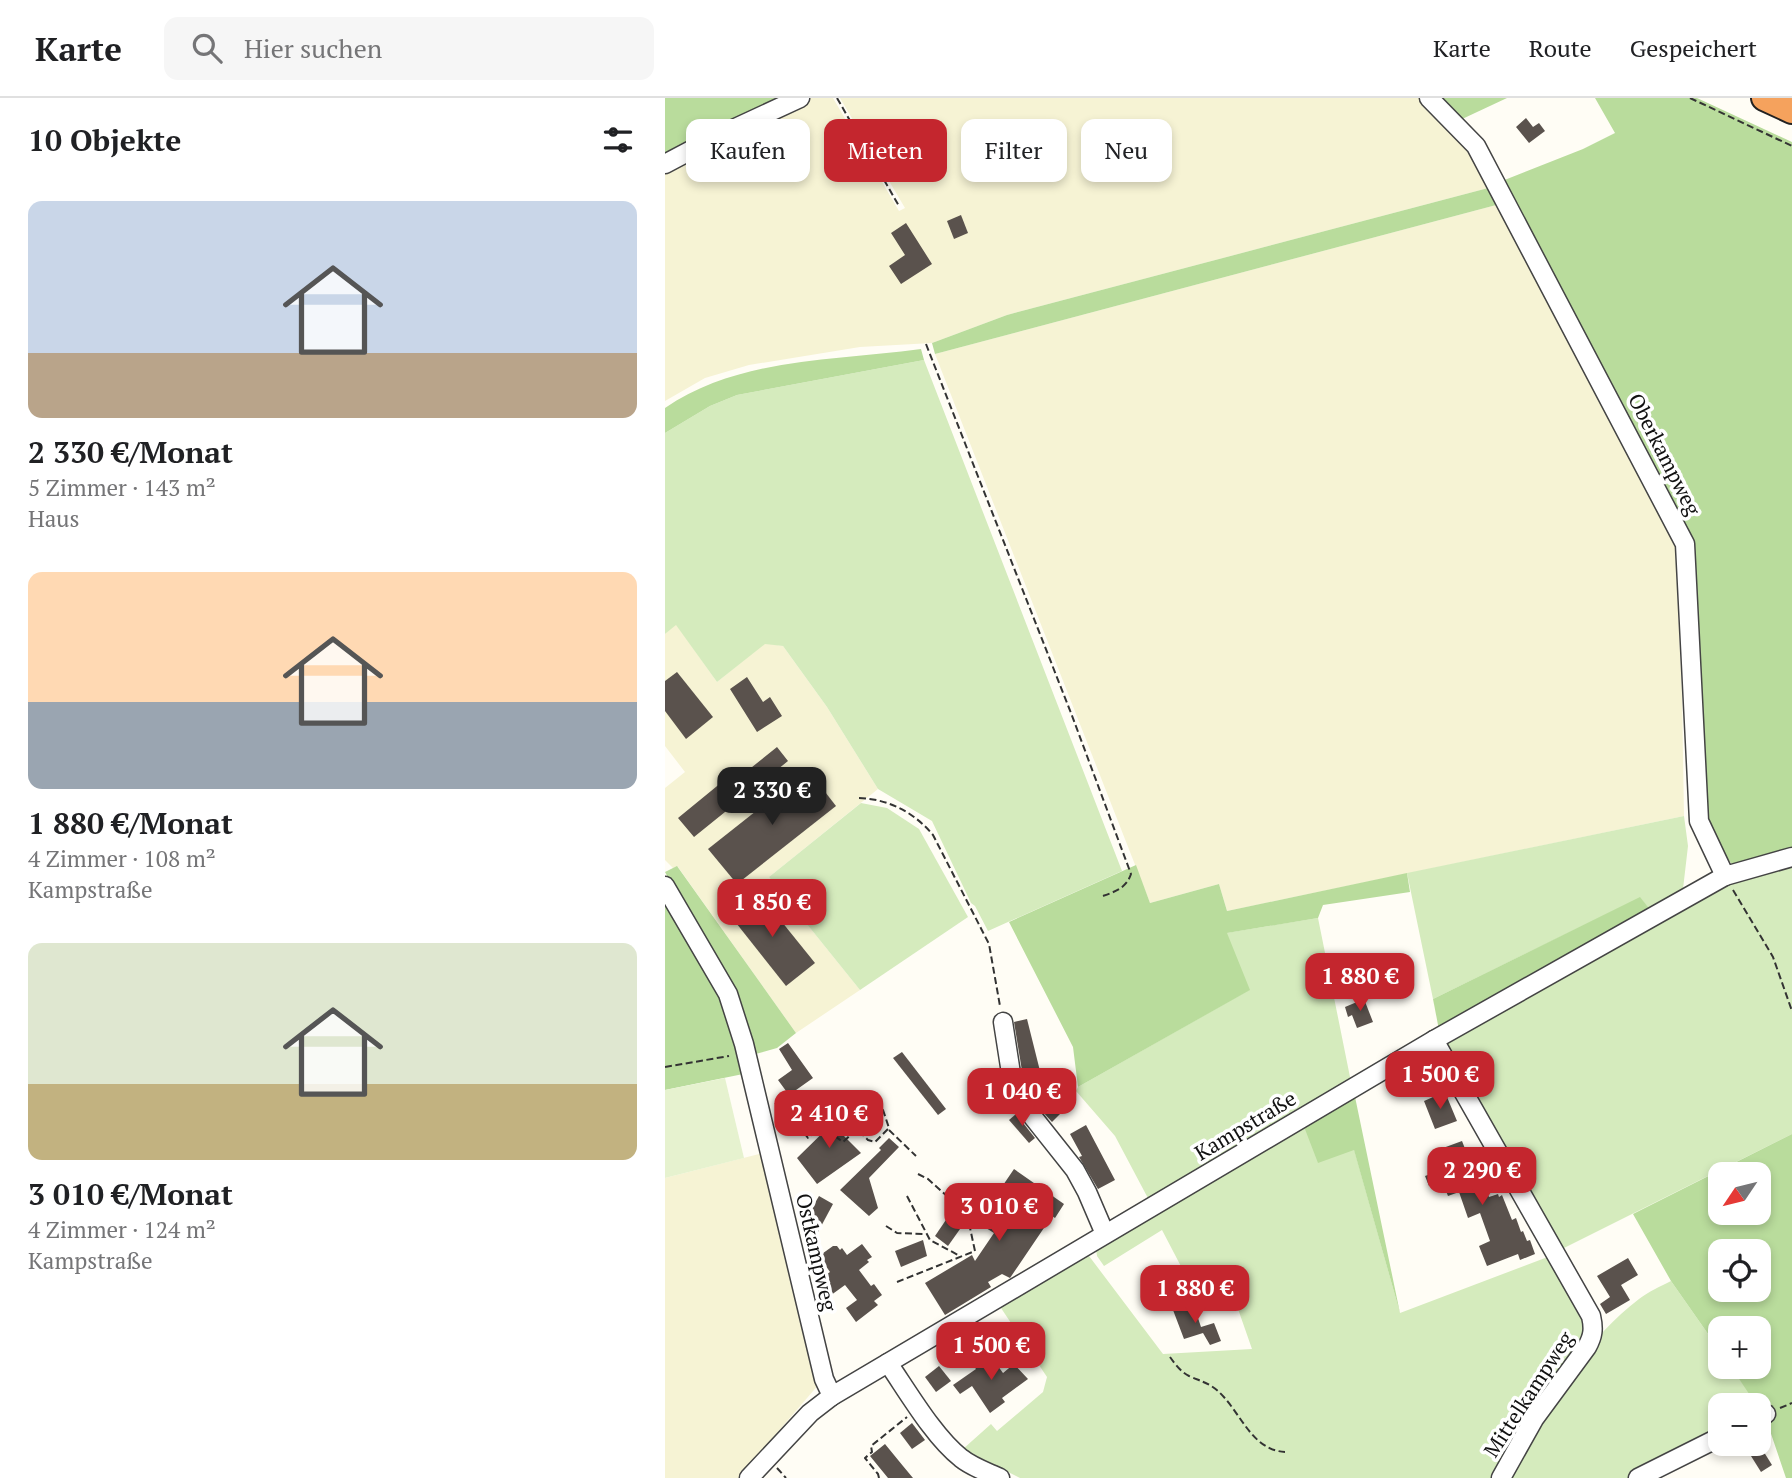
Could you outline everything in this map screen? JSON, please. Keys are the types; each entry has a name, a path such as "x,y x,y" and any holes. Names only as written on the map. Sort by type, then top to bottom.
{"highway":[{"path":"1764,98 1792,111"}],"street":[{"path":"665,164 800,98"},
{"name":"Oberkampweg","path":"1429,98 1476,146 1685,544 1699,821 1725,876"},
{"name":"Kampstraße","path":"749,1478 810,1413 832,1396 1434,1040 1725,876 1792,856"},
{"name":"Ostkampweg","path":"665,886 728,994 760,1106 824,1379 832,1396"},
{"path":"1003,1022 1013,1086 1021,1102 1075,1170 1105,1234"},
{"name":"Mittelkampweg","path":"1434,1040 1591,1316 1594,1327 1587,1347 1534,1419 1501,1478"},
{"path":"888,1363 967,1471 1000,1478"},
{"path":"1638,1478 1708,1443"}],"path":[{"path":"837,98 899,206"},
{"path":"1691,98 1792,146"},
{"path":"926,344 1131,874 1128,883 1120,889 1100,897"},
{"path":"859,797 879,799 900,809 922,822 933,835 989,944 1003,1022"},
{"path":"1725,876 1773,957 1792,1011"},
{"path":"665,1067 747,1054"},
{"path":"760,1106 772,1102 787,1110 808,1138 821,1126 843,1142 876,1109 880,1109 883,1110 889,1130 916,1156"},
{"path":"857,1129 868,1140 875,1142 889,1130"},
{"path":"898,1282 975,1251 969,1217 928,1179 918,1174"},
{"path":"907,1196 926,1234 937,1246 961,1256"},
{"path":"886,1226 897,1233 926,1234"},
{"path":"1170,1357 1190,1377 1202,1380 1219,1392 1258,1442 1271,1451 1285,1452"},
{"path":"879,1478 879,1474 865,1458 872,1452 871,1446 919,1408"},
{"path":"776,1466 786,1478"}],"shaded area":[{"path":"810,98 833,98 845,119 824,119 824,182 882,182 899,211 905,208 890,182 947,182 947,119 852,119 840,98 1419,98 1471,152 1492,187 1007,315 932,343 860,347 749,365 705,378 665,401 665,168 686,158 686,182 810,182 810,119 766,119"},
{"path":"1500,204 1675,546 1684,816 1227,911 1219,884 1150,903 935,354"},
{"path":"676,624 717,682 765,643 783,646 827,707 878,789 769,877 860,990 796,1033 678,867 673,868 665,860 665,788 685,772 665,746 665,634"},
{"path":"767,1152 820,1383 738,1478 665,1478 665,1178"}],"green space":[{"path":"665,98 791,98 748,119 686,119 686,150 665,160"},
{"path":"1436,98 1507,98 1460,120"},
{"path":"1595,98 1697,98 1792,142 1792,851 1733,866 1704,824 1694,543 1502,181 1583,149 1615,133"},
{"path":"1492,187 1500,204 935,354 932,343 1007,315"},
{"path":"921,349 924,360 737,395 710,406 665,433 665,408 694,391 724,379 789,364"},
{"path":"924,360 1122,871 988,931 971,903 932,821 878,789 827,707 783,646 765,644 717,682 676,625 665,634 665,433 710,406 737,395"},
{"path":"861,803 887,808 919,829 968,917 860,990 769,877"},
{"path":"1684,816 1688,846 1683,889 1652,912 1640,898 1433,999 1407,873"},
{"path":"1792,863 1792,1134 1736,1162 1708,1162 1708,1176 1558,1251 1437,1043 1723,885"},
{"path":"1136,865 1150,903 1219,884 1227,911 1407,873 1410,892 1323,905 1318,918 1227,933 1250,990 1078,1087 1073,1047 1009,922"},
{"path":"677,866 796,1033 777,1048 752,1055 705,945 665,872"},
{"path":"665,894 724,995 748,1073 665,1090"},
{"path":"1640,897 1652,912 1439,1030 1433,999"},
{"path":"1318,918 1351,1082 1150,1202 1115,1136 1076,1091 1078,1087 1249,990 1226,933"},
{"path":"725,1078 744,1158 665,1178 665,1090"},
{"path":"1354,1092 1400,1313 1354,1150 1318,1163 1303,1124"},
{"path":"1303,1124 1354,1149 1400,1313 1553,1255 1593,1323 1496,1478 1020,1478 963,1449 991,1424 997,1431 1043,1392 1047,1377 999,1305 1086,1252 1163,1354 1252,1349 1223,1266 1185,1274 1162,1230 1104,1266 1096,1249"},
{"path":"1792,1134 1792,1478 1786,1478 1771,1434 1771,1393 1748,1393 1739,1379 1771,1379 1771,1316 1708,1316 1708,1334 1671,1281 1633,1214 1708,1176 1708,1225 1771,1225 1771,1162 1736,1162"},
{"path":"1671,1281 1708,1334 1708,1379 1740,1379 1749,1393 1708,1393 1708,1439 1632,1478 1505,1478 1563,1382 1580,1359 1618,1317 1650,1292"}],"building":[{"path":"1526,118 1533,127 1539,123 1545,131 1529,143 1516,127"},
{"path":"961,215 968,233 954,239 947,221"},
{"path":"906,223 932,264 901,284 889,266 905,255 891,233"},
{"path":"677,672 713,717 686,739 665,711 665,681"},
{"path":"747,677 763,702 770,697 782,716 757,732 730,689"},
{"path":"777,747 788,761 694,837 678,818 722,782 726,788"},
{"path":"808,770 836,806 737,884 708,849"},
{"path":"757,891 815,963 786,986 729,914"},
{"path":"1364,999 1373,1022 1357,1028 1352,1015 1348,1017 1345,1007"},
{"path":"1027,1019 1042,1079 1024,1083 1014,1022"},
{"path":"788,1043 813,1078 789,1095 778,1080 792,1070 779,1049"},
{"path":"902,1052 946,1109 938,1115 893,1058"},
{"path":"1053,1073 1076,1098 1052,1122 1043,1112 1061,1096 1046,1080"},
{"path":"1440,1094 1442,1098 1447,1097 1457,1121 1435,1129 1424,1101"},
{"path":"847,1109 855,1118 840,1132 861,1153 817,1184 797,1158"},
{"path":"1016,1114 1035,1138 1029,1143 1009,1120"},
{"path":"1086,1125 1115,1180 1098,1189 1079,1157 1082,1156 1070,1134"},
{"path":"889,1138 899,1147 869,1178 878,1208 869,1216 840,1190 881,1150 879,1148"},
{"path":"1462,1141 1471,1164 1482,1159 1478,1170 1489,1197 1502,1195 1512,1220 1516,1218 1521,1232 1523,1231 1527,1241 1530,1240 1535,1254 1520,1260 1518,1254 1487,1266 1479,1246 1490,1241 1480,1213 1468,1218 1459,1192 1448,1196 1442,1181 1429,1186 1425,1176 1450,1167 1443,1148"},
{"path":"1014,1169 1064,1204 1055,1218 1052,1216 1010,1278 1002,1274 988,1282 991,1287 945,1315 925,1283 972,1255 975,1261 994,1233 986,1228 1004,1203 995,1197"},
{"path":"819,1196 833,1204 818,1232 804,1222"},
{"path":"952,1211 965,1222 948,1246 935,1236"},
{"path":"923,1240 927,1256 901,1267 895,1251"},
{"path":"862,1244 872,1257 859,1270 882,1295 874,1301 878,1305 856,1322 846,1308 857,1300 845,1285 827,1298 816,1282 830,1272 819,1256 833,1246 840,1250 842,1248 847,1255"},
{"path":"1628,1258 1638,1275 1621,1285 1630,1300 1606,1314 1600,1304 1610,1297 1597,1276"},
{"path":"1193,1303 1201,1327 1214,1323 1221,1341 1210,1345 1203,1333 1184,1339 1173,1310"},
{"path":"989,1354 1003,1373 1014,1364 1028,1379 1002,1398 1005,1402 990,1413 972,1386 960,1394 953,1385 976,1369 973,1365"},
{"path":"939,1366 951,1381 936,1392 925,1377"},
{"path":"912,1423 925,1440 912,1449 900,1433"},
{"path":"885,1444 913,1478 888,1478 870,1456"},
{"path":"1751,1456 1766,1456 1772,1465 1761,1472"}]}
